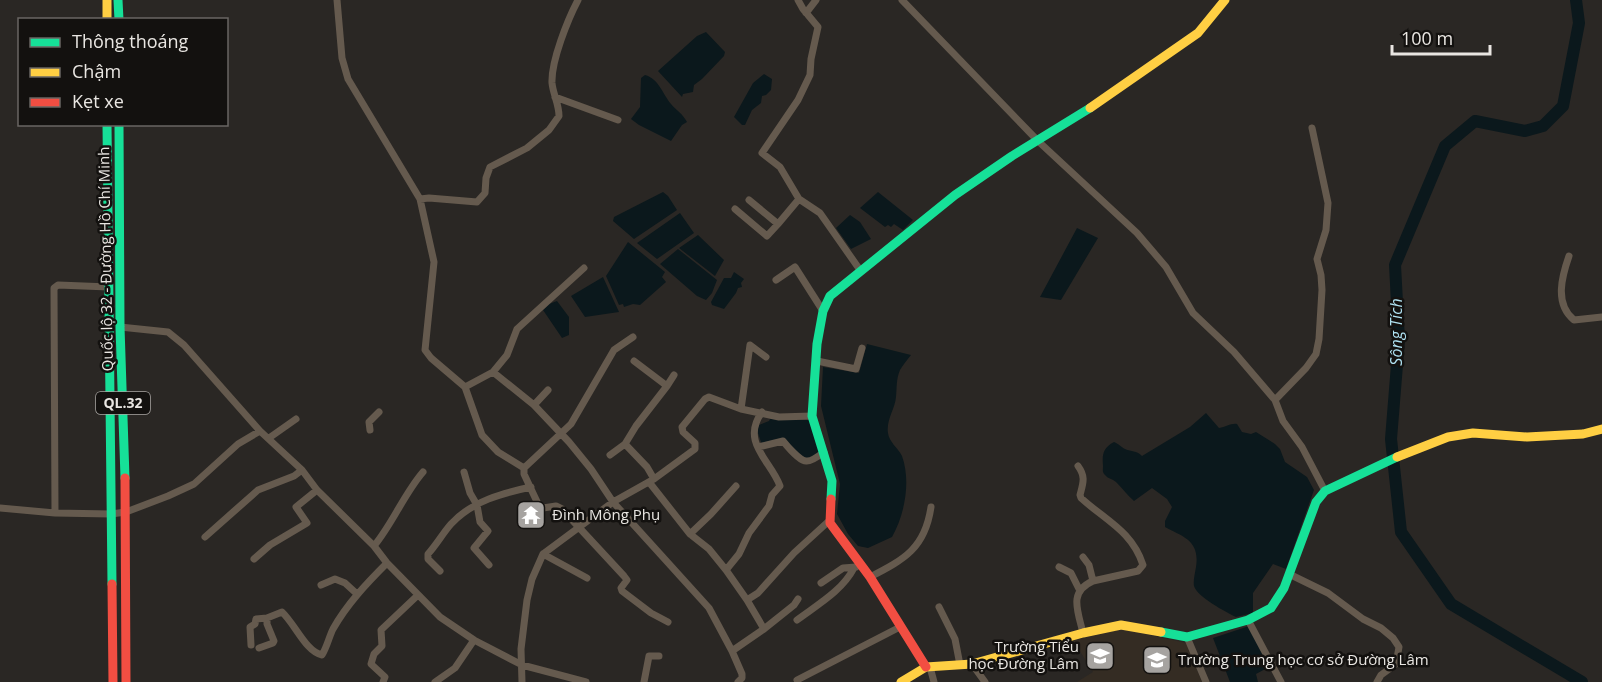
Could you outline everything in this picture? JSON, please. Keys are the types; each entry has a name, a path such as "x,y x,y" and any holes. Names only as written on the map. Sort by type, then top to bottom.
{"main road":[{"path":"107,0 107,17"},
{"path":"118,0 118,18"},
{"path":"928,667 900,627 870,577 858,567 832,527 830,520 832,481 825,452 812,417 817,344 823,311 830,296 955,195 1177,50 1198,33 1225,0"},
{"name":"Quốc lộ 32 - Đường Hồ Chí Minh","path":"108,126 113,682"},
{"name":"Quốc lộ 32 - Đường Hồ Chí Minh","path":"119,126 120,327 126,512 126,682"},
{"path":"901,682 928,667 972,664 1083,633 1121,625 1187,637 1248,620 1271,609 1284,588 1316,502 1325,491 1405,453 1448,436 1473,433 1527,437 1584,434 1602,429"}],"street":[{"path":"99,0 107,17"},
{"path":"337,0 342,58 348,79 420,200 434,262 425,350 465,387 482,435 498,452 524,468 541,508 559,507 626,579 621,588 622,591 651,613 668,622"},
{"path":"420,200 429,198 473,202 480,200 485,193 486,178 490,167 527,148 556,120 559,112 552,77 567,24 578,0"},
{"path":"798,0 818,27 810,75 798,100 762,153 780,167 799,199 820,213 860,270"},
{"path":"806,13 816,0"},
{"path":"902,0 1038,141 1137,233 1166,267 1193,313 1234,352 1275,400 1283,421 1302,447 1325,491"},
{"path":"555,97 618,120"},
{"path":"1275,400 1306,368 1316,354 1319,339 1322,283 1317,259 1326,230 1328,203 1312,128"},
{"path":"735,209 767,236 799,199"},
{"path":"749,201 778,224"},
{"path":"1569,256 1563,273 1561,303 1565,311 1574,320 1602,317"},
{"path":"776,280 795,267 823,311"},
{"path":"465,387 493,372 507,355 517,329 584,268"},
{"path":"55,513 54,288 58,285 108,287"},
{"path":"120,327 141,331 157,330 168,332 175,337 260,430 302,470 317,490 374,546 387,563 440,617 474,640 522,665 586,682"},
{"path":"524,468 561,435 578,416 614,350 633,337"},
{"path":"741,409 750,345 766,357"},
{"path":"817,361 856,369 862,348"},
{"path":"634,361 668,386"},
{"path":"493,372 534,405 591,469 613,502 709,608 742,674 738,682"},
{"path":"610,455 625,444 674,375"},
{"path":"534,405 548,390"},
{"path":"522,682 520,649 527,600 532,579 543,555 613,502 652,480 695,449 695,443 683,432 682,427 707,397 741,409 779,417 812,417"},
{"path":"370,430 369,422 379,412"},
{"path":"726,570 739,554 749,533 769,506 772,495 780,486 760,453 754,437 756,421 762,412"},
{"path":"269,438 296,419"},
{"path":"0,508 55,513 126,512 194,484 238,444 260,430"},
{"path":"759,447 783,441 791,451 807,462 825,452"},
{"path":"625,444 647,467 652,480 690,534 709,549 726,570 764,629"},
{"path":"1078,466 1085,481 1081,498 1121,529 1143,565 1138,571 1093,580 1080,589 1077,595 1077,607 1083,633"},
{"path":"205,537 258,490 294,476 302,470"},
{"path":"374,546 423,472"},
{"path":"464,472 470,493 477,505 480,522 488,531 474,548 489,566"},
{"path":"690,534 736,486"},
{"path":"440,571 428,559 428,554 462,513 505,493 531,487"},
{"path":"254,559 270,545 308,521 296,507 317,490"},
{"path":"870,577 900,562 913,551 924,532 931,507"},
{"path":"747,600 758,593 794,553 830,520"},
{"path":"543,555 586,578"},
{"path":"1083,557 1089,565 1093,580"},
{"path":"250,645 250,626 255,624 257,618 267,618 283,613 308,646 322,655 336,624 357,594 387,563"},
{"path":"821,583 843,568 858,567"},
{"path":"797,620 841,586 858,567"},
{"path":"1059,567 1071,573 1080,589"},
{"path":"1289,574 1328,593 1393,638 1399,647 1396,664 1381,675 1377,682"},
{"path":"321,585 335,579 345,583 357,594"},
{"path":"383,682 385,677 371,663 374,654 382,646 381,630 418,596"},
{"path":"732,651 764,629 794,605 798,599"},
{"path":"939,607 955,639 960,665"},
{"path":"259,648 274,641 267,618"},
{"path":"1248,620 1281,682"},
{"path":"797,680 900,627"},
{"path":"1187,637 1206,682"},
{"path":"435,682 455,668 474,640"},
{"path":"644,682 649,656 659,656"},
{"path":"972,664 985,682"},
{"path":"928,667 934,682"}],"shaded area":[{"path":"706,32 725,52 724,56 694,85 693,92 683,94 682,97 658,71 697,36"},
{"path":"764,74 772,79 771,90 762,96 761,103 752,110 745,125 742,125 734,117 753,83"},
{"path":"645,75 657,83 687,122 682,125 671,141 631,119 640,107 641,78"},
{"path":"663,192 677,210 634,239 613,221 614,217"},
{"path":"878,192 913,220 903,230 894,224 891,227 888,225 885,227 860,208"},
{"path":"680,213 694,233 657,259 637,243"},
{"path":"850,215 860,222 871,239 851,249 836,228"},
{"path":"1077,228 1098,238 1061,300 1040,297"},
{"path":"698,235 724,260 715,276 679,248"},
{"path":"628,242 665,272 662,277 666,282 640,305 633,304 624,307 623,304 619,305 606,276"},
{"path":"678,249 717,280 712,293 706,300 697,296 660,264"},
{"path":"734,272 744,279 741,283 742,287 738,288 724,309 712,305 711,302 724,278 731,278"},
{"path":"603,277 619,312 585,317 571,296"},
{"path":"557,301 569,317 569,335 562,338 543,310 549,304"},
{"path":"867,344 911,355 899,373 888,428 890,439 902,456 905,466 906,487 903,508 892,537 868,548 858,546 837,514 840,484 821,406 823,367 859,373"},
{"path":"1206,413 1219,428 1237,424 1242,432 1251,434 1256,432 1275,444 1280,449 1285,462 1307,477 1314,490 1286,569 1273,564 1253,593 1253,613 1236,617 1212,604 1196,590 1194,584 1196,551 1189,541 1165,527 1165,521 1172,507 1167,499 1152,488 1134,501 1103,471 1104,452 1114,442 1142,456 1190,427"},
{"path":"770,419 812,420 822,451 808,459 792,450 784,438 762,445 757,430 759,425"},
{"path":"1249,626 1269,667 1256,674 1258,682 1230,682 1213,638"},
{"name":"Trường Trung học cơ sở Đường Lâm","path":"1122,629 1186,643 1202,682 1077,682 1093,672 1073,640"}],"waterway":[{"name":"Sông Tích","path":"1576,0 1579,23 1563,106 1543,126 1525,131 1475,121 1445,146 1395,265 1399,340 1391,439 1401,532 1451,604 1582,682"}],"traffic: fast":[{"path":"118,0 119,18"},
{"path":"831,499 832,481 812,416 817,344 823,311 830,296 955,195 1012,156 1090,108"},
{"path":"107,126 112,584"},
{"path":"119,126 120,327 125,478"},
{"path":"1161,632 1187,637 1248,620 1271,608 1284,588 1316,502 1325,491 1397,457"}],"traffic: slow":[{"path":"107,0 107,18"},
{"path":"1090,108 1198,33 1225,0"},
{"path":"1397,457 1448,437 1473,433 1527,437 1583,434 1602,429"},
{"path":"901,682 926,667 972,664 1083,633 1121,625 1161,632"}],"traffic: jam":[{"path":"125,478 126,682"},
{"path":"831,499 830,523 870,577 926,667"},
{"path":"112,584 113,682"}],"place":[{"name":"Đình Mông Phụ","path":"531,515"},
{"name":"Trường Tiểu học Đường Lâm","path":"1100,656"},
{"name":"Trường Trung học cơ sở Đường Lâm","path":"1157,660"}]}
